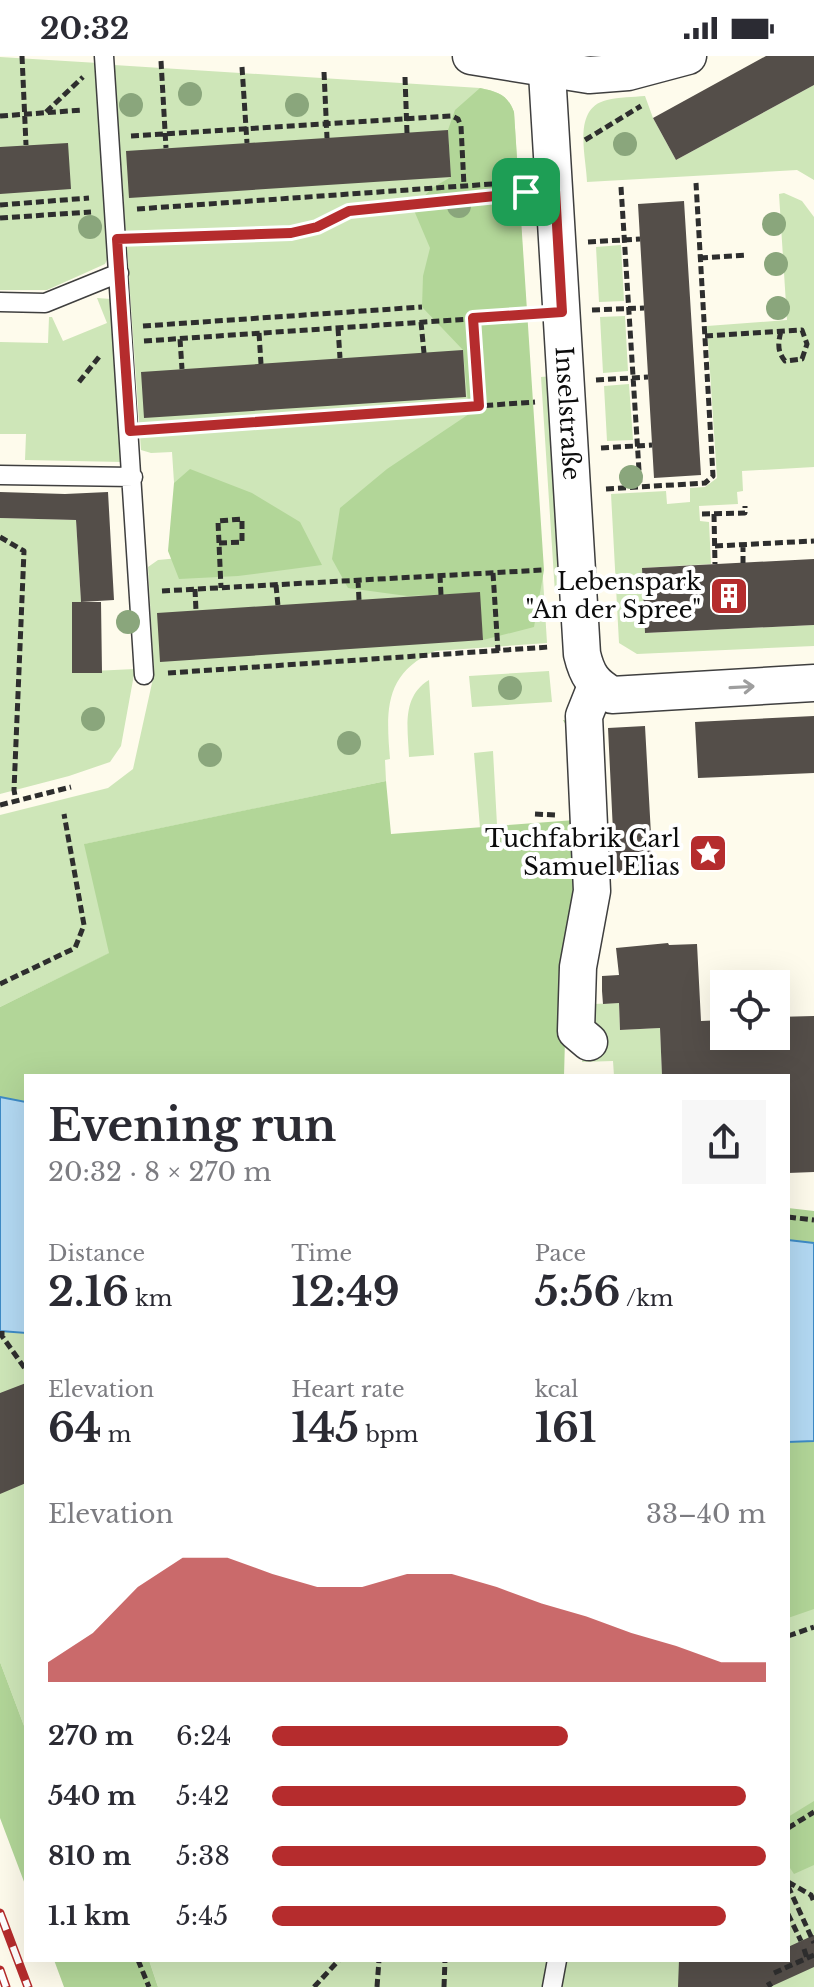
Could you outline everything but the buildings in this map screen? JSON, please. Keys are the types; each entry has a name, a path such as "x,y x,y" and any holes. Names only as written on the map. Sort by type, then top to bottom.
{"street":[{"path":"471,56 547,62 589,75 628,72 688,56"},
{"name":"Inselstraße","path":"547,62 533,188 577,311 582,654 591,680"},
{"path":"589,1042 576,1031 578,967 592,891 584,716 591,680 612,695 814,683"}],"lane":[{"path":"104,57 144,675"},
{"path":"0,302 45,303 119,273"},
{"path":"0,475 133,477"},
{"path":"552,1987 557,1962"}],"path":[{"path":"22,56 26,145"},
{"path":"45,113 104,57"},
{"path":"161,61 166,148"},
{"path":"242,67 247,143"},
{"path":"324,72 327,138"},
{"path":"405,77 407,133"},
{"path":"581,142 647,102"},
{"path":"0,116 108,109"},
{"path":"110,137 452,116 458,119 461,126 464,186"},
{"path":"602,489 705,483 713,476 696,183"},
{"path":"0,205 114,203 464,186 533,188"},
{"path":"621,187 640,486"},
{"path":"117,239 291,233 317,227 349,211 533,188"},
{"path":"0,218 114,203"},
{"path":"587,242 640,239"},
{"path":"700,258 746,255"},
{"path":"123,335 422,307"},
{"path":"123,335 180,339 644,308"},
{"path":"473,318 479,406"},
{"path":"421,322 424,353"},
{"path":"750,322 750,333"},
{"path":"338,328 340,358"},
{"path":"705,336 781,331 802,330 807,344 802,359 785,361 780,355 778,343 781,331"},
{"path":"259,333 261,364"},
{"path":"180,339 182,369"},
{"path":"595,380 648,377"},
{"path":"130,431 536,402"},
{"path":"600,448 652,445"},
{"path":"702,514 745,513 745,506"},
{"path":"714,514 715,564"},
{"path":"219,543 242,542 242,519 218,521 221,588"},
{"path":"0,537 24,551 16,801"},
{"path":"715,546 814,541"},
{"path":"743,544 743,563"},
{"path":"168,591 544,570"},
{"path":"493,573 498,651"},
{"path":"440,575 441,595"},
{"path":"358,580 359,600"},
{"path":"276,585 278,606"},
{"path":"195,589 196,611"},
{"path":"167,673 554,647"},
{"path":"0,805 71,787"},
{"path":"0,984 75,948 84,925 64,814"},
{"path":"790,1217 814,1220"},
{"path":"2,1331 2,1336 24,1367"},
{"path":"790,1635 814,1627"},
{"path":"790,1827 814,1812"},
{"path":"790,1885 811,1895 814,1902"},
{"path":"790,1889 814,1943"},
{"path":"790,1903 795,1900"},
{"path":"790,1918 801,1941"},
{"path":"774,1973 811,1956 804,1949"},
{"path":"139,1962 149,1987"},
{"path":"314,1987 337,1962"},
{"path":"377,1987 379,1962"},
{"path":"444,1987 445,1962"}],"green space":[{"path":"0,57 98,63 111,251 105,264 47,290 0,290"},
{"path":"114,65 480,88 497,93 508,101 514,112 547,643 435,651 406,670 397,682 389,710 390,759 385,760 386,781 85,844 110,953 0,1007 0,815 108,788 133,769 154,674 148,567 158,560 179,558 172,452 141,450"},
{"path":"814,85 814,180 797,170 587,182 585,122 596,105 607,100 645,96 676,160"},
{"path":"480,88 501,95 514,112 544,570 534,627 483,640 479,593 407,596 348,588 332,559 340,508 387,469 469,414 463,350 422,307 423,276 430,248 413,208 432,188 451,177 448,130 455,110"},
{"path":"784,193 802,201 814,217 814,467 742,471 743,491 737,492 738,504 699,506 700,521 709,522 711,564 642,568 645,633 814,625 814,646 637,654 619,643 611,494 666,491 667,504 690,502 690,488 705,487 717,478 707,326 787,320 779,194"},
{"path":"621,245 624,301 599,302 596,247"},
{"path":"97,298 111,299 123,462 25,460 26,434 0,434 0,342 48,343 49,317 52,317 63,341 107,323"},
{"path":"625,316 628,371 603,373 600,317"},
{"path":"553,376 567,592 555,593 541,377"},
{"path":"629,384 633,440 607,441 604,386"},
{"path":"190,469 252,493 300,522 322,565 238,576 179,579 168,551 174,483"},
{"path":"0,518 76,520 81,602 72,603 72,672 135,669 121,746 110,762 0,794"},
{"path":"549,671 552,702 472,707 469,676"},
{"path":"429,680 434,755 409,757 410,704 420,687"},
{"path":"563,720 569,721 581,890 567,967 564,1074 24,1074 24,1102 0,1097 0,1007 109,953 84,844 386,781 391,834 575,820 568,729"},
{"path":"493,751 497,825 480,828 474,753"},
{"path":"619,1003 620,1030 660,1028 662,1074 614,1074 613,1061 582,1062 593,1004"},
{"path":"790,1208 814,1211 814,1243 790,1240"},
{"path":"0,1331 24,1333 24,1726 0,1662"},
{"path":"814,1441 814,1987 158,1987 150,1962 790,1962 790,1442"},
{"path":"814,1441 814,1609 790,1617 790,1442"},
{"path":"0,1662 24,1726 24,1882 0,1818"},
{"path":"814,1801 814,1865 794,1874 790,1868 790,1816"},
{"path":"55,1962 150,1962 158,1987 64,1987"}],"water":[{"path":"0,1097 24,1102 24,1333 0,1331"},
{"path":"790,1240 814,1243 814,1441 790,1442"}],"railway":[{"path":"0,1913 28,1987"},
{"path":"0,1970 6,1987"}],"place":[{"name":"Lebenspark \"An der Spree\"","path":"729,596"},
{"name":"Tuchfabrik Carl Samuel Elias","path":"708,853"}],"route":[{"path":"555,190 562,312 473,318 479,406 130,431 117,239 291,233 317,227 349,211 526,192 555,190"}]}
